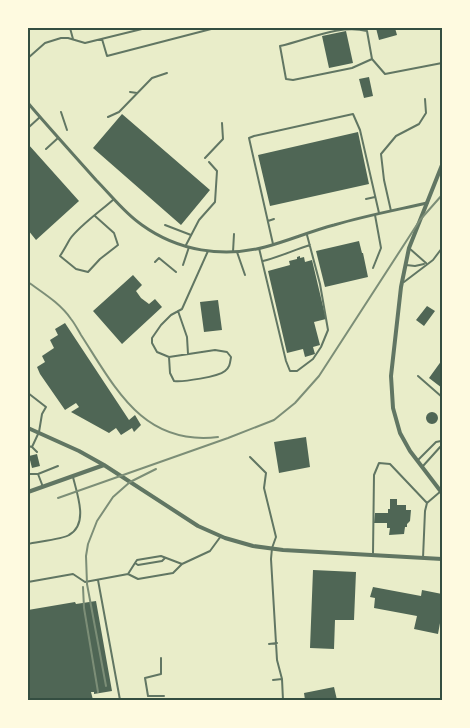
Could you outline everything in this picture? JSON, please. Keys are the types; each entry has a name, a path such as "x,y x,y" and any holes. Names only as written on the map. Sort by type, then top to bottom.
{"street":[{"path":"28,103 114,199 142,225 162,238 187,247 208,251 235,252 258,248 335,225 427,203"},
{"path":"442,165 409,248 402,283 391,376 391,392 400,433 417,461 442,492"},
{"path":"28,428 79,451 198,526 221,536 253,546 272,548 442,559"},
{"path":"28,492 104,465"}],"lane":[{"path":"70,28 73,39"},
{"path":"28,58 45,43 61,38 85,43 146,28"},
{"path":"102,39 107,56 215,28"},
{"path":"372,59 352,68 293,80 286,79 280,46 303,41 320,34 356,29 367,31 372,59 385,74 442,63"},
{"path":"108,117 119,112 152,78 167,73"},
{"path":"130,92 137,93"},
{"path":"391,211 384,180 382,154 396,136 419,124 426,113 425,99"},
{"path":"61,112 67,130"},
{"path":"274,244 249,138 353,114 360,130 375,197 381,248 373,268"},
{"path":"29,127 40,117"},
{"path":"205,158 223,139 222,123"},
{"path":"46,149 58,138"},
{"path":"183,265 191,235 199,220 215,202 217,171 209,162"},
{"path":"366,199 375,197"},
{"path":"95,216 114,233 118,245 100,259 88,272 76,269 60,256 71,238 95,216 114,199"},
{"path":"268,221 274,219"},
{"path":"165,225 191,235"},
{"path":"234,234 235,252 245,275"},
{"path":"258,248 286,361 289,370 292,372 297,371 313,359 322,347 328,330 317,271 307,234"},
{"path":"262,261 284,256 310,245"},
{"path":"409,248 426,264"},
{"path":"402,283 432,260 442,248"},
{"path":"169,357 171,378 177,381 219,374 227,369 230,364 231,357 224,351 215,350 169,357 158,352 152,343 152,338 166,320 182,309 208,251"},
{"path":"155,262 159,258 176,272"},
{"path":"406,264 414,266 426,264"},
{"path":"178,311 187,337 188,354"},
{"path":"418,376 442,397"},
{"path":"28,393 46,407 42,414 39,432 32,447"},
{"path":"417,461 436,442 442,439"},
{"path":"422,467 441,446 442,439"},
{"path":"28,446 37,452"},
{"path":"250,457 266,473 264,488 276,537 271,559 277,660 282,679 283,700"},
{"path":"373,555 374,475 379,463 390,464 427,503"},
{"path":"28,474 38,474 58,466"},
{"path":"38,474 43,487"},
{"path":"28,544 69,535 80,523 80,505 73,476"},
{"path":"423,558 427,503 442,492"},
{"path":"28,582 73,574 85,582 128,574 138,579 173,573 182,564 210,551 221,536"},
{"path":"128,574 137,560 152,557 161,556 182,564"},
{"path":"135,563 138,565 162,561 164,558"},
{"path":"98,580 120,700"},
{"path":"269,644 277,644"},
{"path":"147,700 145,678 160,674 161,658"},
{"path":"273,680 282,679"},
{"path":"148,696 164,696"}],"building":[{"path":"376,28 395,28 397,35 379,40"},
{"path":"346,31 353,63 329,68 322,36"},
{"path":"369,77 373,96 364,98 359,79"},
{"path":"122,114 210,190 181,225 93,148"},
{"path":"358,132 369,184 270,206 258,155"},
{"path":"28,144 79,201 36,240 28,230"},
{"path":"359,241 368,277 325,287 316,251"},
{"path":"300,256 300,258 304,257 305,262 312,260 326,319 314,322 320,345 313,347 315,354 305,357 303,349 287,353 268,271 290,265 289,261"},
{"path":"133,275 142,285 136,291 141,298 149,304 155,299 162,307 122,344 93,311"},
{"path":"218,300 222,330 204,332 200,302"},
{"path":"427,306 435,311 424,326 416,320"},
{"path":"65,323 129,420 135,415 141,425 134,432 132,428 121,435 116,428 109,433 71,412 79,407 76,403 65,410 40,374 37,367 45,362 42,356 54,348 50,340 58,335 55,329"},
{"path":"442,360 442,388 429,378"},
{"path":"430,412 434,412 438,418 434,424 430,424 426,420 426,416"},
{"path":"306,437 310,467 279,473 274,442"},
{"path":"37,454 40,466 32,468 29,456"},
{"path":"390,499 397,499 397,505 406,505 406,510 411,510 410,521 407,527 405,527 404,534 389,535 390,528 387,528 387,523 374,523 375,513 388,513"},
{"path":"313,570 356,572 354,620 335,620 334,649 310,648"},
{"path":"373,587 421,596 422,590 442,594 442,612 438,634 414,629 417,616 374,608 375,598 370,597"},
{"path":"96,601 112,691 94,694 94,692 91,692 93,700 28,700 28,610 75,602 76,604"},
{"path":"334,687 337,700 305,700 304,693"}],"railway":[{"path":"58,498 274,420 295,403 319,376 420,220 442,195"},
{"path":"28,282 67,313 107,375 134,410 151,423 170,432 192,437 218,437"},
{"path":"106,686 87,584 86,556 88,544 97,521 113,497 130,482 156,469"},
{"path":"83,587 84,608 98,692"}]}
